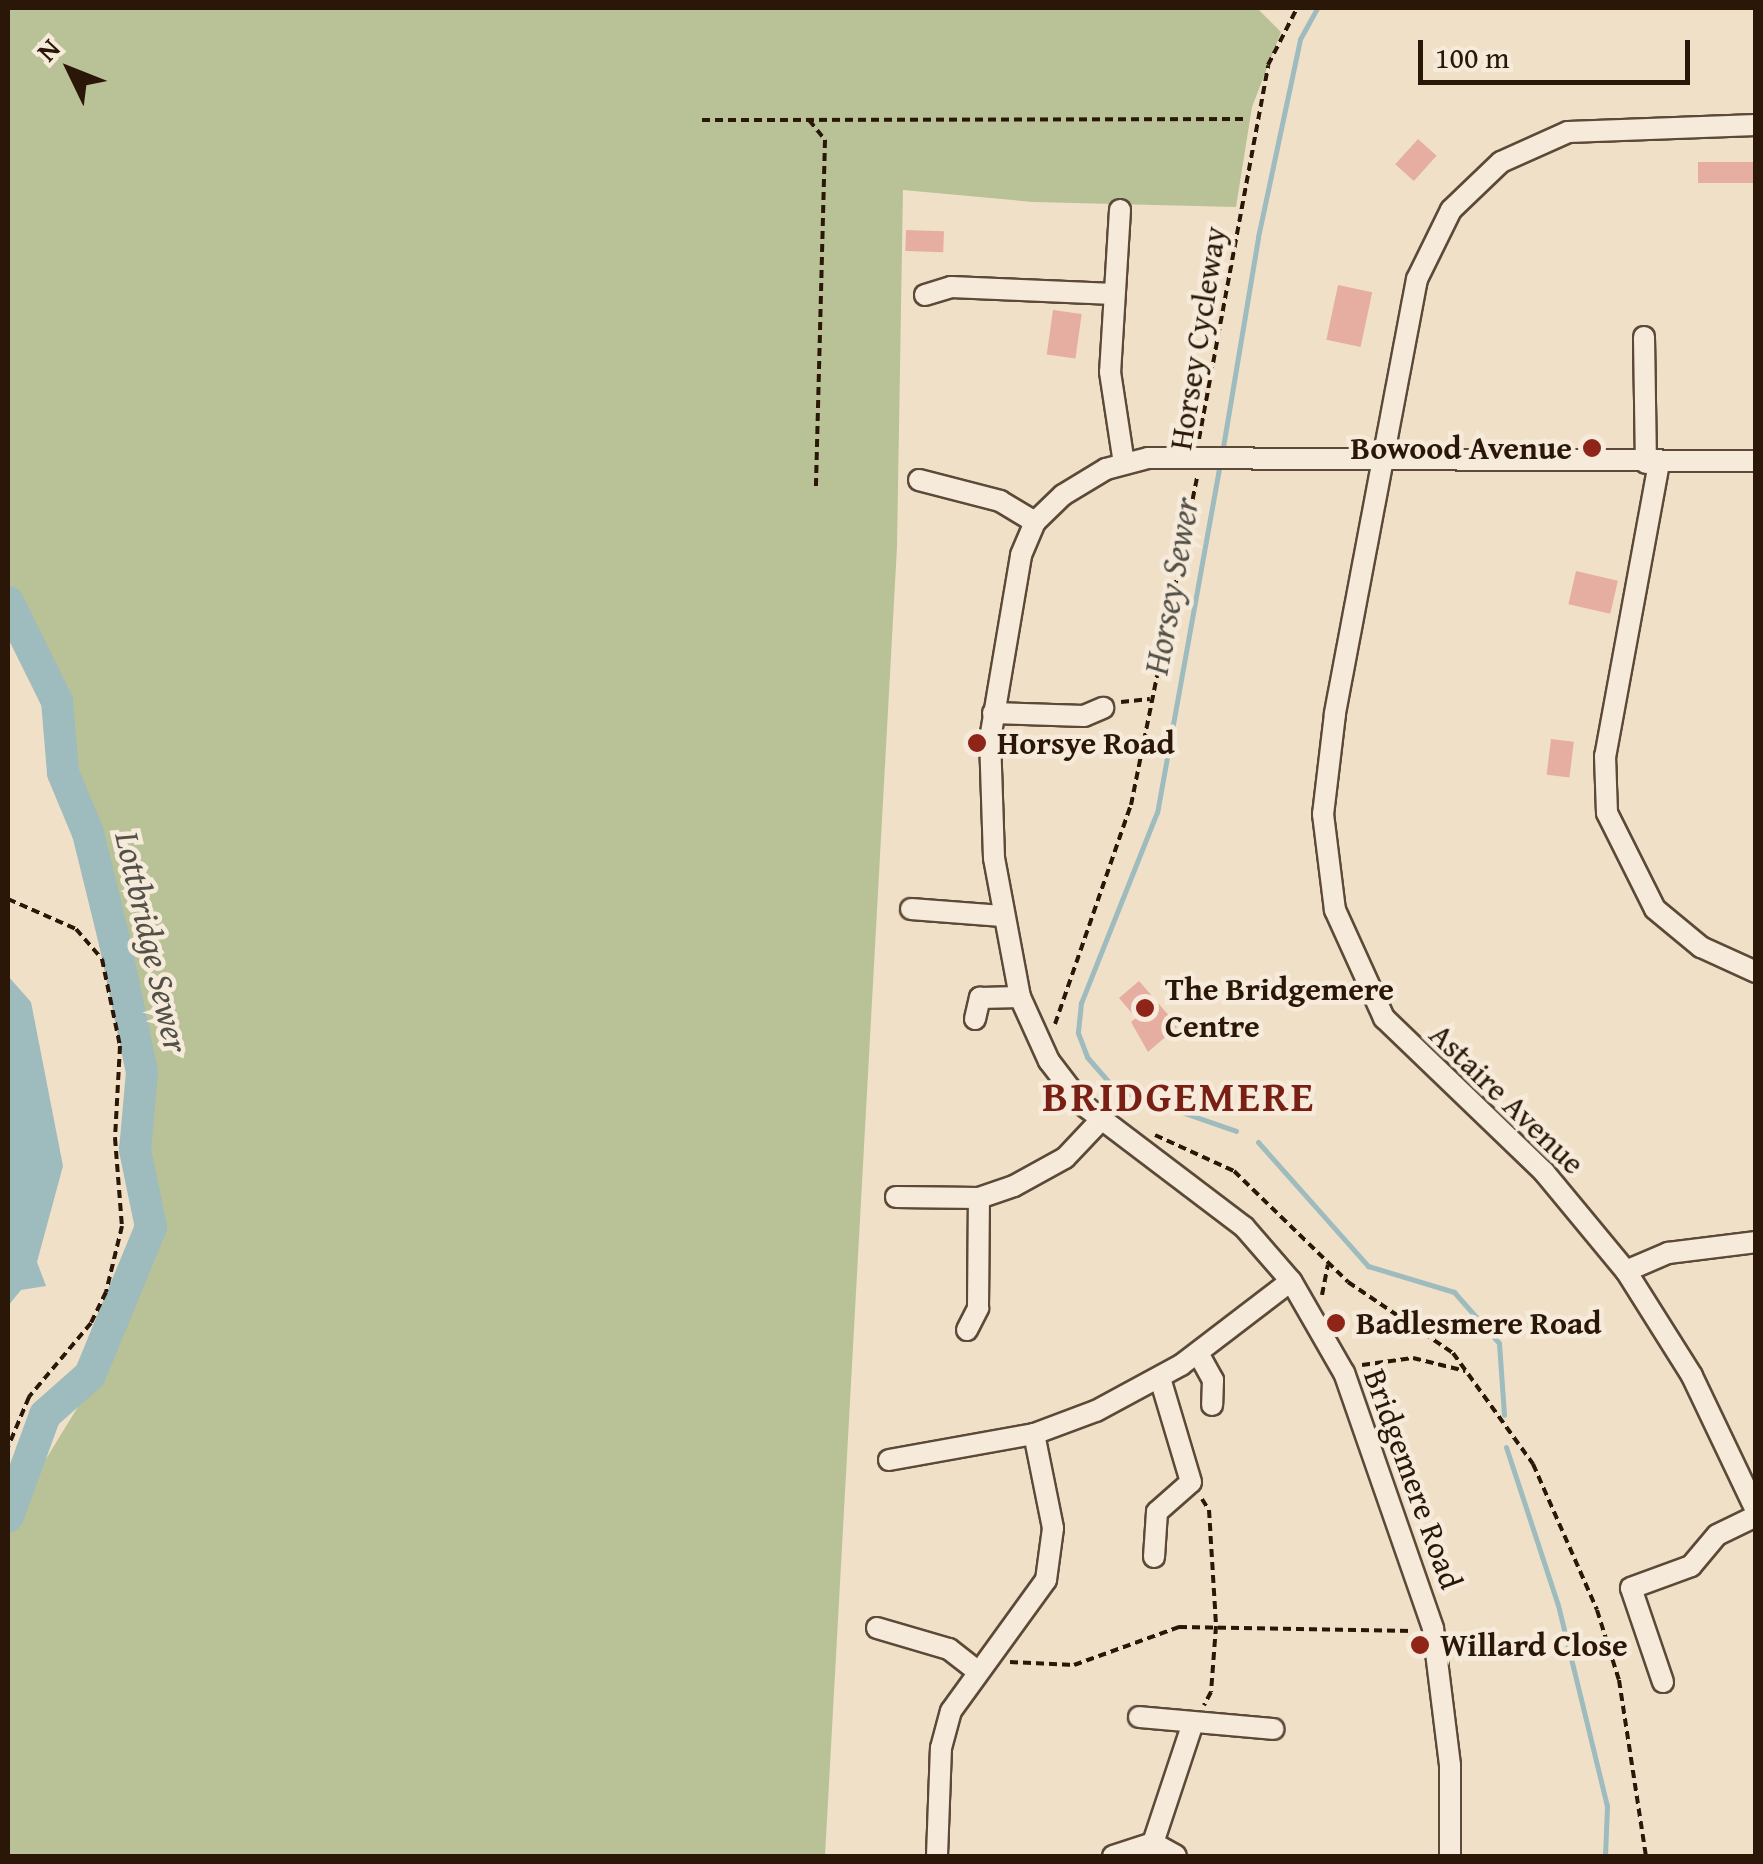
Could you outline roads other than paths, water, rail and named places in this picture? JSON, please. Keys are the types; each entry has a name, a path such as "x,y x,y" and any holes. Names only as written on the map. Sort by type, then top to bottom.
{"street":[{"name":"Astaire Avenue","path":"1756,125 1568,132 1501,162 1472,185 1431,244 1417,279 1327,765 1324,862 1335,910 1363,984 1384,1018 1544,1172 1626,1271 1692,1376 1756,1513"},
{"path":"1120,210 1111,392 1124,463"},
{"path":"925,295 951,287 1114,294"},
{"path":"1644,338 1652,463 1605,756 1607,813 1655,909 1701,947 1756,972"},
{"path":"919,480 1000,501 1035,522 1090,477 1124,463 1204,458 1381,462 1756,461"},
{"name":"Bridgemere Road","path":"1035,522 1021,555 993,713 990,802 1002,916 1020,996 1050,1061 1100,1121 1229,1215 1291,1281 1344,1373 1432,1628 1450,1765 1450,1856"},
{"path":"993,713 1084,716 1103,708"},
{"path":"911,909 1002,916"},
{"path":"974,1019 980,998 1020,996"},
{"path":"896,1197 979,1198 1065,1158 1100,1121"},
{"path":"967,1330 978,1308 979,1198"},
{"path":"1626,1271 1668,1253 1756,1242"},
{"path":"889,1460 1034,1434 1160,1378 1291,1281"},
{"path":"1198,1353 1214,1380 1212,1406"},
{"path":"1154,1557 1157,1512 1191,1482 1160,1378"},
{"path":"937,1856 944,1730 977,1671 1032,1606 1053,1552 1034,1434"},
{"path":"1664,1682 1632,1588 1691,1566 1717,1535 1756,1513"},
{"path":"877,1628 949,1649 977,1671"},
{"path":"1138,1717 1274,1729"},
{"path":"1153,1842 1193,1722"},
{"path":"1113,1856 1153,1842"},
{"path":"1153,1842 1176,1856"}],"water":[{"path":"8,976 31,1002 63,1166 37,1262 46,1286 21,1290 8,1306"}],"waterway":[{"name":"Horsey Sewer","path":"1222,453 1258,237 1300,39 1317,8"},
{"name":"Horsey Sewer","path":"1220,463 1157,812 1081,1003 1078,1033 1087,1057 1115,1089 1236,1131"},
{"name":"Lottbridge Sewer","path":"8,602 57,701 63,773 88,833 115,943 142,1072 135,1150 151,1227 90,1375 45,1415 8,1516"},
{"name":"Horsey Sewer","path":"1258,1142 1368,1266 1454,1292 1499,1343 1504,1415"},
{"name":"Horsey Sewer","path":"1506,1447 1558,1605 1607,1806 1605,1856"}],"place":[{"name":"Bowood Avenue","path":"1592,448"},
{"name":"Horsye Road","path":"977,743"},
{"name":"The Bridgemere Centre","path":"1145,1008"},
{"name":"Badlesmere Road","path":"1336,1323"},
{"name":"Willard Close","path":"1420,1645"}],"district":[{"name":"BRIDGEMERE","path":"1179,1096"}]}
